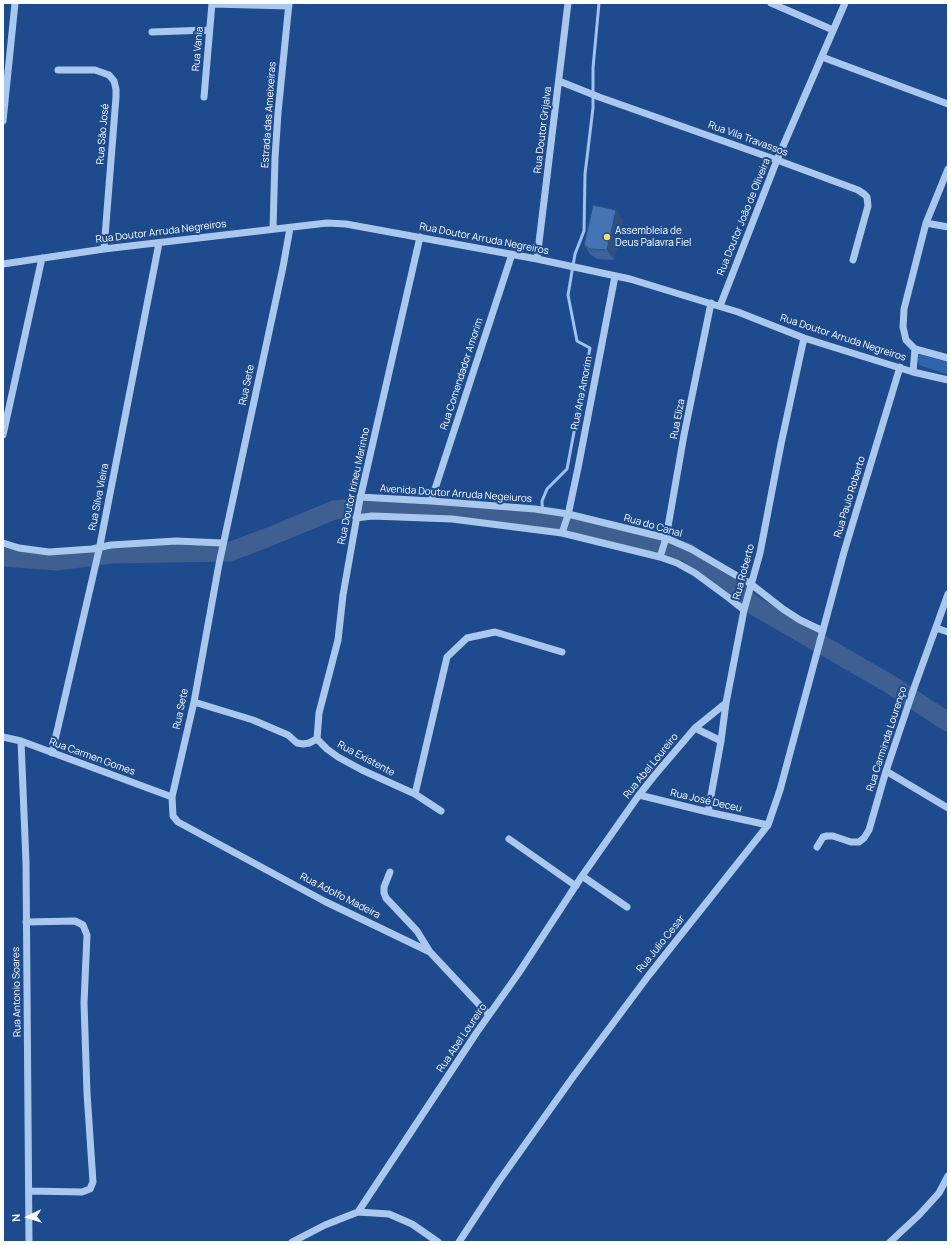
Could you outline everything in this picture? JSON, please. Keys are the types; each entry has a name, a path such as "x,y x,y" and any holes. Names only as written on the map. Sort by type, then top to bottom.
{"street":[{"path":"3,121 15,3"},
{"path":"212,3 289,4"},
{"name":"Rua Vania","path":"204,97 212,3"},
{"name":"Rua Doutor Grijalva","path":"537,259 568,3"},
{"path":"771,3 833,30"},
{"name":"Rua Doutor João de Oliveira","path":"720,306 778,160 845,3"},
{"name":"Estrada das Ameixeiras","path":"273,229 278,120 289,4"},
{"path":"152,32 209,30"},
{"path":"822,57 948,104"},
{"name":"Rua São José","path":"58,70 95,70 109,75 114,81 116,97 104,249"},
{"name":"Rua Vila Travassos","path":"559,81 599,97 858,190 867,197 868,210 853,260"},
{"path":"948,169 926,223 904,309 903,327 906,340 915,349 948,358"},
{"name":"Rua Doutor Arruda Negreiros","path":"3,264 104,249 273,229 327,223 346,224 512,254 615,276 711,303 804,338 914,372 948,380"},
{"path":"926,223 948,227"},
{"name":"Rua Sete","path":"172,810 172,797 194,702 223,544 283,267 290,228"},
{"name":"Rua Doutor Irineu Marinho","path":"317,739 319,713 338,640 343,595 360,498 420,238"},
{"name":"Rua Silva Vieira","path":"52,752 100,548 159,243"},
{"name":"Rua Comendador Amorim","path":"430,501 512,254"},
{"path":"3,435 42,258"},
{"name":"Rua Ana Amorim","path":"562,532 568,514 615,276"},
{"name":"Rua Eliza","path":"661,555 711,303"},
{"name":"Rua Roberto","path":"708,812 721,741 726,703 744,608 760,553 782,436 804,338"},
{"path":"914,372 915,349"},
{"name":"Rua Paulo Roberto","path":"823,632 844,552 900,367"},
{"name":"Avenida Doutor Arruda Negeiuros","path":"360,498 430,501 535,509 550,512"},
{"name":"Rua do Canal","path":"550,512 568,514 665,539 692,549 751,586 800,620 823,632"},
{"path":"357,517 372,516 452,519 562,532 661,555 695,573 744,608"},
{"path":"3,543 19,548 49,552 92,549 111,545 176,542 223,544"},
{"name":"Rua Carminda Lourenço","path":"817,847 822,838 827,836 833,836 851,842 859,842 864,838 869,830 886,771 948,594"},
{"path":"936,628 948,632"},
{"path":"415,794 447,657 462,642 467,638 496,632 562,652"},
{"name":"Rua Julio Cesar","path":"459,1242 499,1181 573,1077 649,976 768,825 780,790 823,632"},
{"path":"194,702 253,720 288,735 297,743 309,743 317,739"},
{"name":"Rua Abel Loureiro","path":"358,1212 582,876 639,795 696,728 726,703"},
{"path":"696,728 721,741"},
{"name":"Rua Carmen Gomes","path":"3,737 21,741 52,752 172,797"},
{"name":"Rua Existente","path":"317,739 338,757 362,770 415,794 441,811"},
{"name":"Rua Antonio Soares","path":"21,741 26,862 29,1242"},
{"path":"886,771 948,808"},
{"name":"Rua José Deceu","path":"639,795 768,825"},
{"name":"Rua Adolfo Madeira","path":"172,810 173,816 178,822 324,901 430,952 489,1015"},
{"path":"509,839 576,886"},
{"path":"390,872 384,887 386,898 417,931 430,952"},
{"path":"582,876 627,906"},
{"path":"26,922 75,921 83,925 87,935 84,1003 86,1093 93,1182 90,1189 82,1192 29,1190"},
{"path":"890,1242 919,1215 939,1193 948,1176"},
{"path":"293,1242 325,1225 358,1212 389,1214 412,1224 438,1242"}],"shaded area":[{"path":"917,354 948,362 948,375 919,365"}],"building":[{"path":"593,205 616,210 607,250 590,249 584,245"}],"waterway":[{"path":"543,521 542,501 547,489 567,469 590,348 577,341 568,295 575,254 584,231 585,174 593,108 593,68 599,3"},
{"path":"3,557 56,561 112,554 229,552 334,510 375,506 537,520 577,526 687,552 753,605 888,683 948,722"}],"place":[{"name":"Assembleia de Deus Palavra Fiel","path":"607,237"}]}
